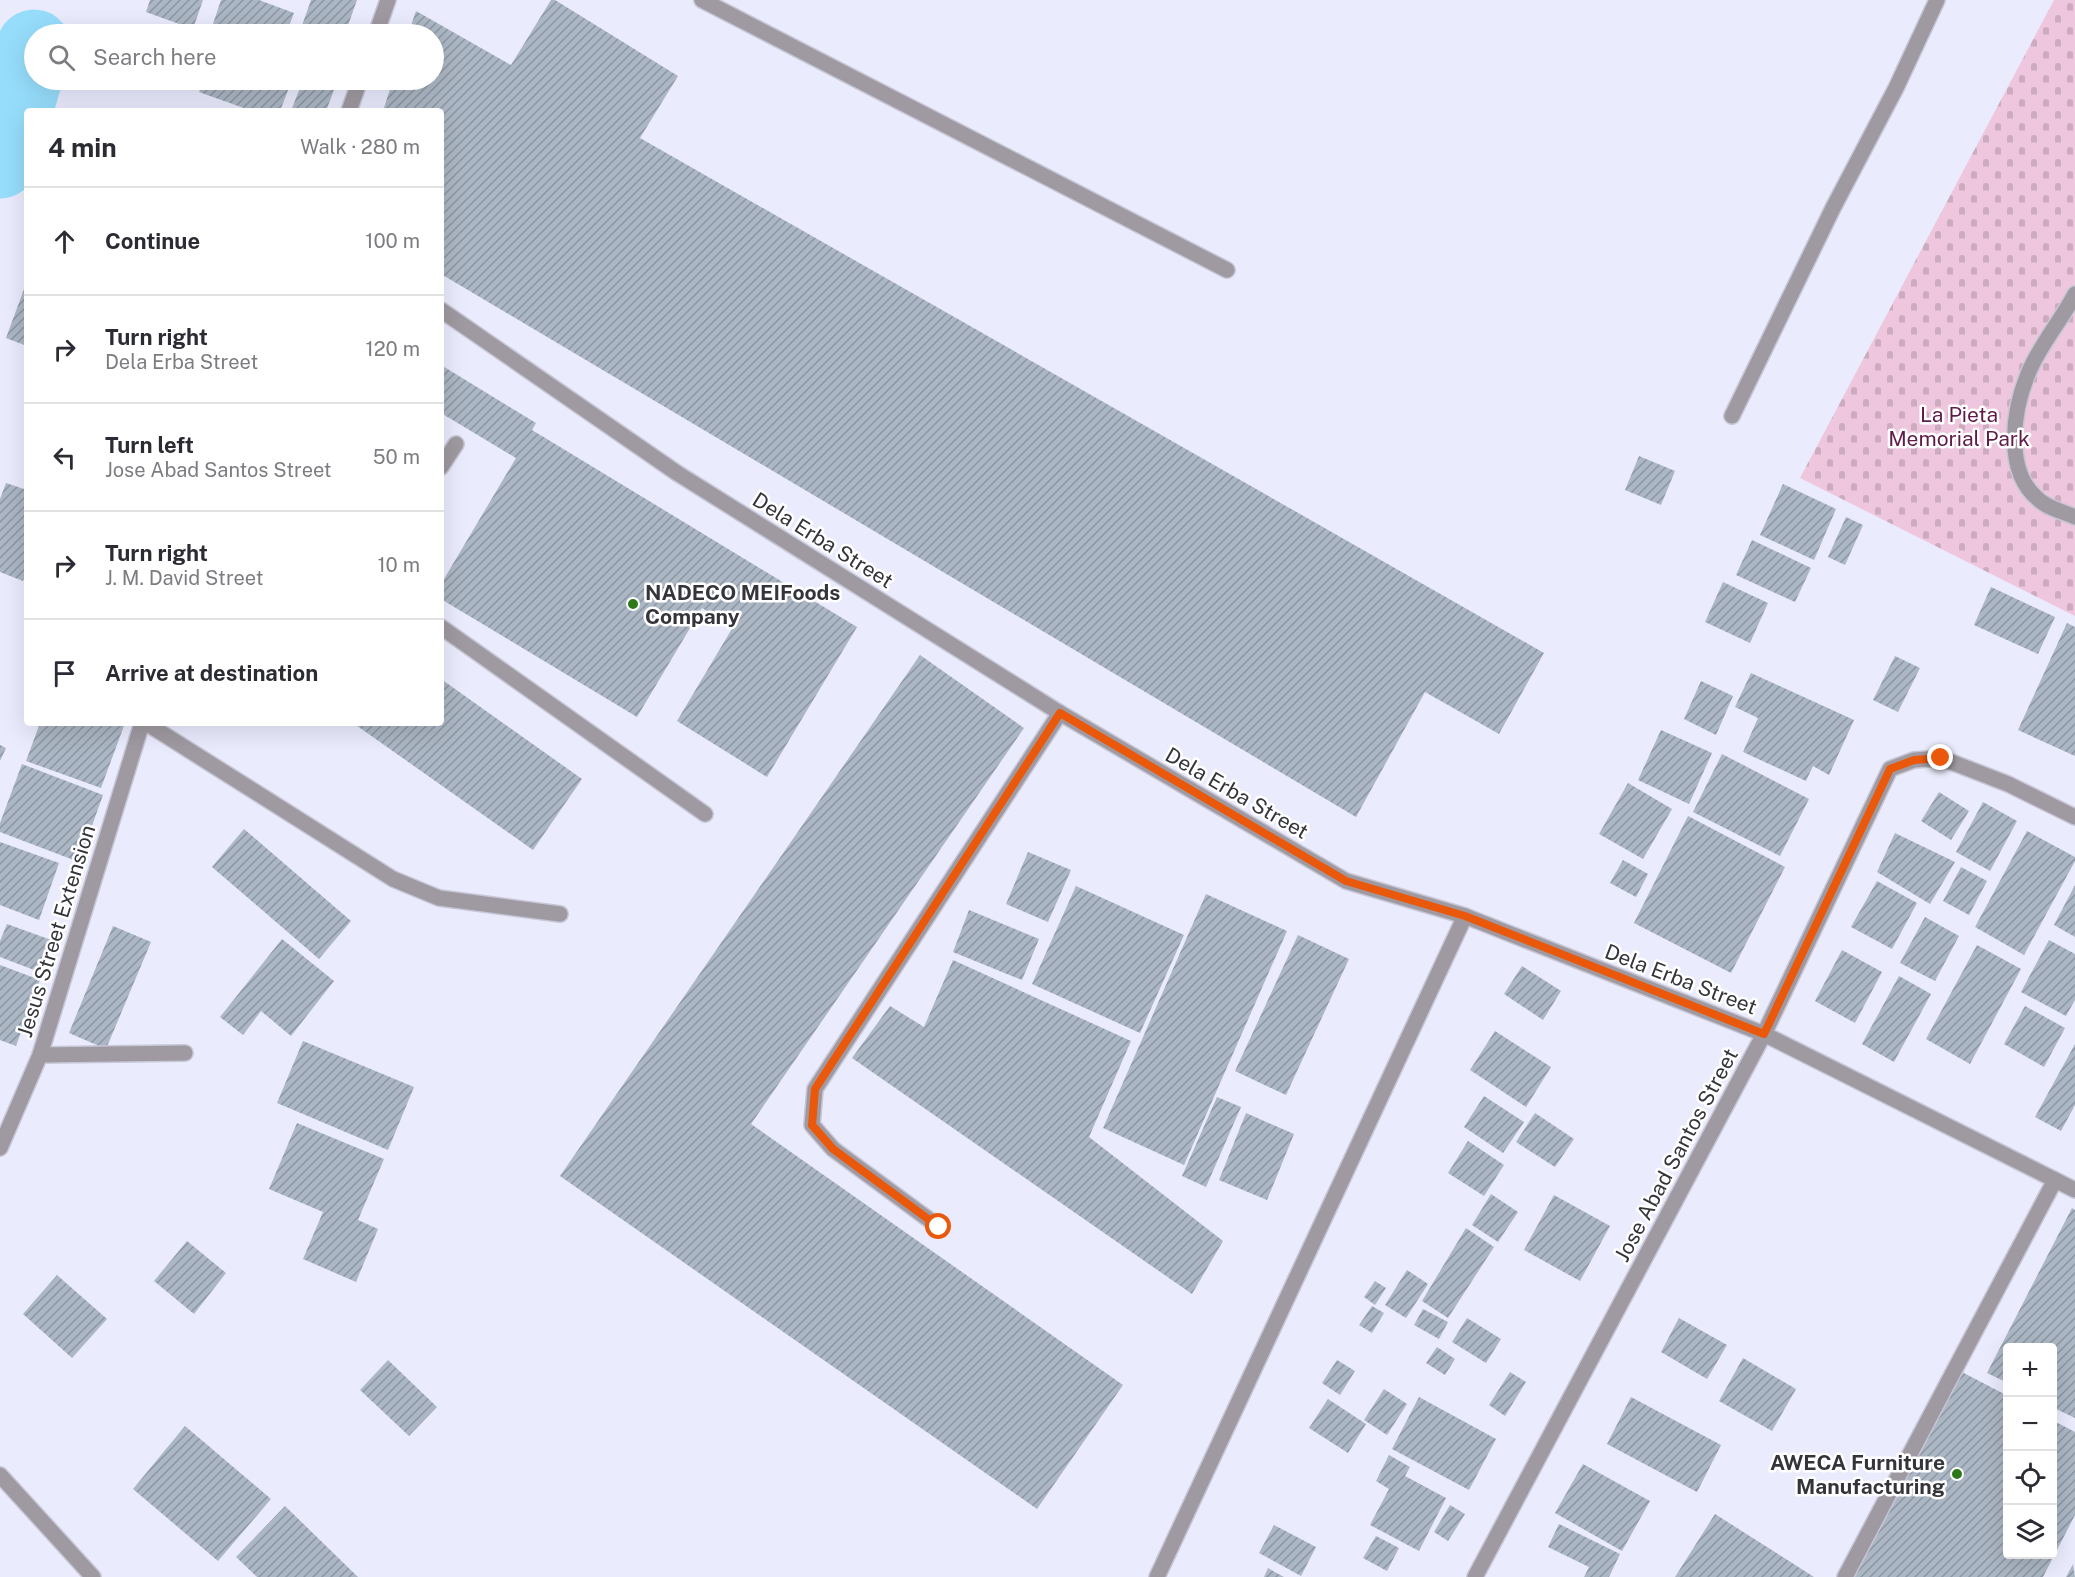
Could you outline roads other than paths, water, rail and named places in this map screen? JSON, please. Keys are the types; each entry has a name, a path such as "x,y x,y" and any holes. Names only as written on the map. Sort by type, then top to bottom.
{"street":[{"path":"380,24 388,0"},
{"path":"702,0 1227,270"},
{"path":"1732,416 1833,208 1896,88 1937,0"},
{"path":"350,108 356,90"},
{"path":"2075,294 2028,373 2016,413 2016,458 2022,480 2038,500 2075,517"},
{"name":"Dela Erba Street","path":"444,312 677,473 1060,713 1346,881 1465,916 1764,1034 2075,1190"},
{"path":"444,462 456,444"},
{"path":"444,629 705,814"},
{"path":"939,1227 833,1149 812,1125 815,1089 1060,713"},
{"name":"Jesus Street Extension","path":"0,1148 40,1055 143,726"},
{"path":"149,726 393,879 439,897 560,915"},
{"name":"Jose Abad Santos Street","path":"1475,1577 1764,1034 1890,769 1914,760 1941,758 2008,784 2075,816"},
{"path":"1157,1577 1465,916"},
{"path":"40,1055 185,1053"},
{"path":"1845,1577 2055,1180"},
{"path":"0,1475 93,1577"}],"waterway":[{"path":"0,161 24,81"}],"place":[{"name":"NADECO MEIFoods Company","path":"633,604"},
{"name":"AWECA Furniture Manufacturing","path":"1957,1474"}],"park label":[{"name":"La Pieta Memorial Park","path":"1959,426"}]}
